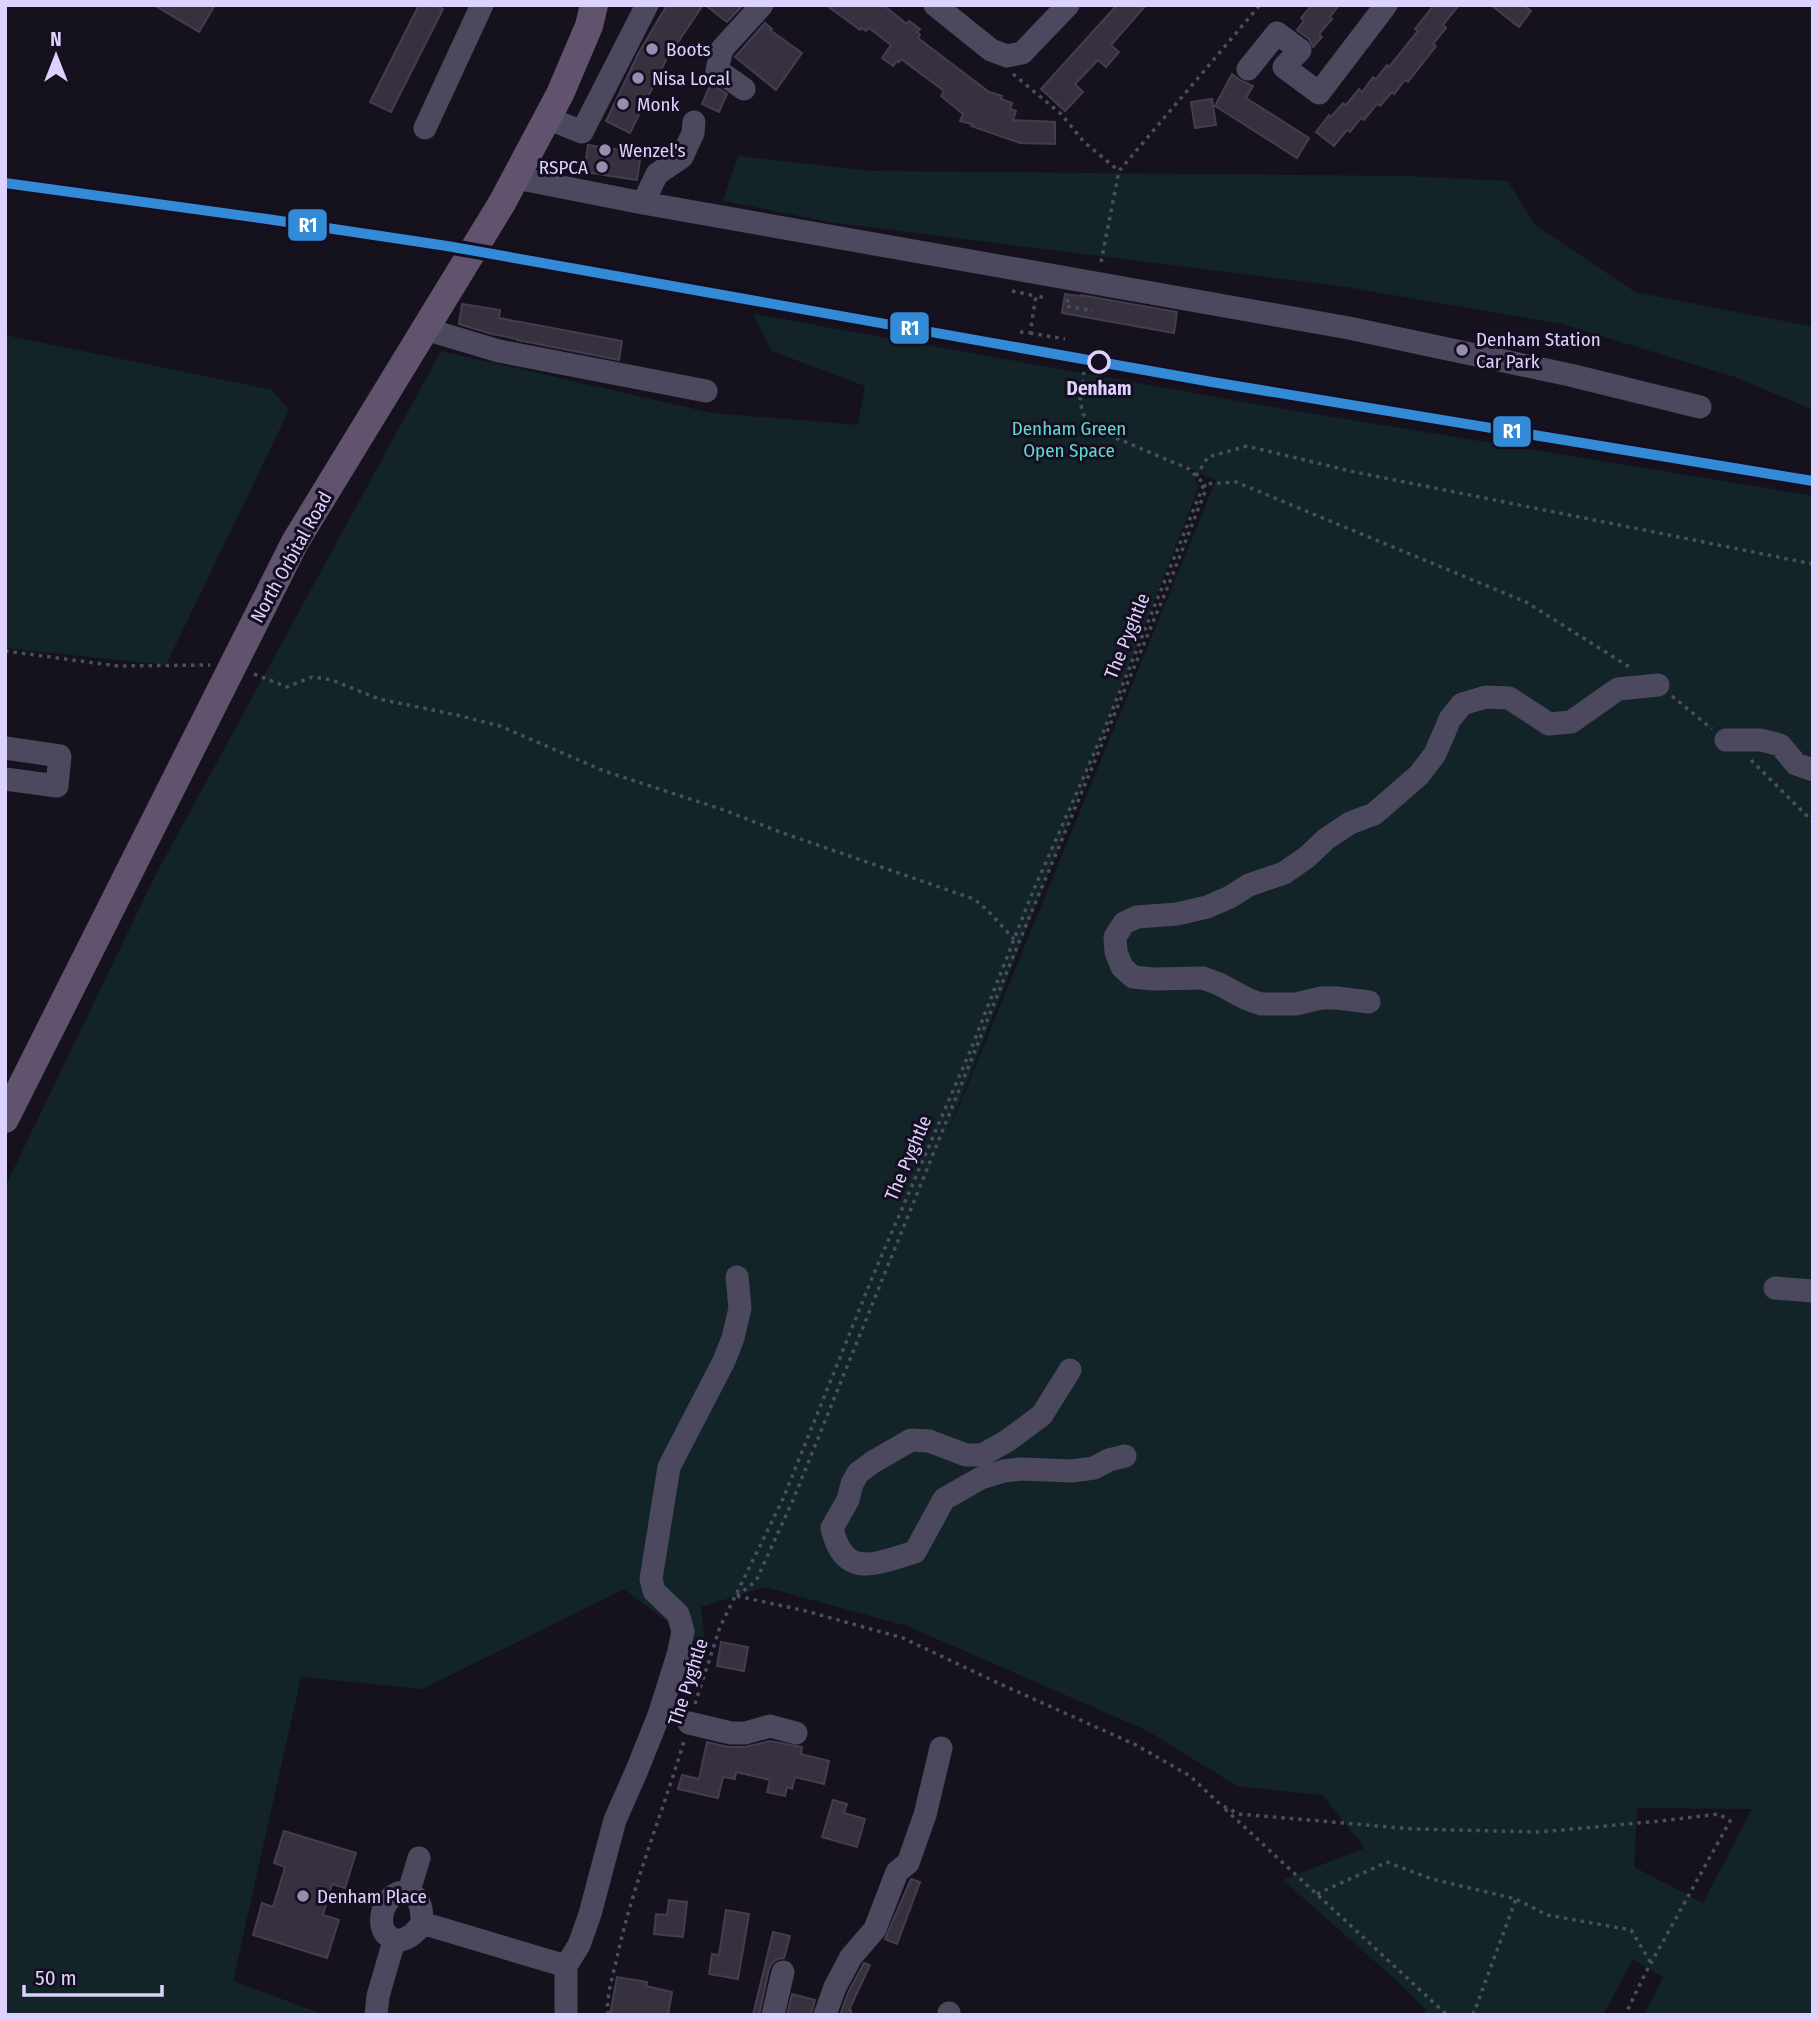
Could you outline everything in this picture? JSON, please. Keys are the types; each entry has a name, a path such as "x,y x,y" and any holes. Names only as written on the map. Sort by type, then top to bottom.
{"main road":[{"name":"North Orbital Road","path":"5,1119 295,542 516,178 560,94 589,26 594,5"}],"street":[{"path":"425,128 482,5"},
{"path":"547,118 582,132 647,5"},
{"path":"744,89 717,70 722,49 762,5"},
{"path":"935,5 991,51 1007,56 1022,53 1068,5"},
{"path":"1248,69 1277,33 1300,51 1284,68 1319,93 1386,5"},
{"path":"643,203 657,174 682,157 693,133 694,122"},
{"path":"516,178 1349,328 1570,375 1700,407"},
{"path":"425,329 499,351 706,390"},
{"path":"1369,1002 1321,998 1296,1004 1261,1004 1203,978 1133,977 1122,967 1116,952 1115,937 1124,923 1137,918 1177,914 1207,907 1249,885 1284,873 1350,823 1374,814 1419,775 1434,754 1450,719 1462,704 1486,696 1509,698 1549,724 1571,722 1619,689 1658,685"},
{"path":"1726,740 1761,740 1780,745 1796,764 1813,770"},
{"path":"5,748 60,756 57,786 5,779"},
{"path":"566,2015 566,1966 579,1945 615,1820 638,1770 678,1656 683,1631 678,1614 654,1591 651,1579 665,1486 669,1467 724,1361 733,1338 740,1308 737,1277"},
{"path":"1775,1288 1813,1291"},
{"path":"1070,1370 1042,1415 1007,1441 982,1455 966,1455 929,1441 911,1440 858,1473 848,1500 832,1528 835,1543 842,1555 854,1562 873,1564 915,1552 944,1499 981,1478 1021,1469 1083,1470 1125,1455"},
{"path":"689,1723 731,1733 745,1733 770,1726 796,1733"},
{"path":"825,2015 835,1987 851,1957 874,1928 897,1872 908,1863 925,1815 941,1748"},
{"path":"410,1891 419,1858"},
{"path":"410,1891 418,1898 422,1923 416,1932 404,1940 394,1941 385,1933 382,1911 398,1892 410,1891"},
{"path":"422,1923 566,1966"},
{"path":"376,2015 378,1996 394,1941"},
{"path":"773,2015 783,1972"}],"path":[{"path":"1101,262 1119,172 1260,5"},
{"path":"1007,56 1009,71 1061,114 1084,142 1119,172"},
{"path":"1012,291 1047,298"},
{"path":"1030,333 1036,296"},
{"path":"1080,301 1067,299 1066,306 1093,311"},
{"path":"1020,332 1065,339"},
{"path":"737,1596 757,1581 793,1500 1206,489 1189,469 1097,430 1083,414 1080,401 1084,372"},
{"path":"1196,476 1208,457 1247,446 1350,471 1813,564"},
{"path":"1204,484 1236,482 1526,601 1658,685 1749,759 1813,822"},
{"name":"The Pyghtle","path":"608,2015 607,2004 626,1919 720,1627 783,1499 872,1278 971,1049 1014,939 1103,733 1204,484"},
{"path":"5,650 118,666 234,664 287,687 312,677 332,680 379,699 500,726 604,771 724,810 974,899 1014,939"},
{"path":"737,1596 806,1611 903,1638 1136,1745 1190,1776 1447,2015"},
{"path":"1221,1805 1239,1814 1399,1828 1540,1832 1719,1814 1730,1821 1625,2015"},
{"path":"1317,1894 1387,1862 1432,1880 1516,1899 1547,1915 1631,1930 1651,1963"},
{"path":"1473,2015 1516,1899"}],"green space":[{"path":"738,156 872,171 1407,176 1508,181 1535,225 1635,292 1813,327 1813,410 1735,377 1562,324 1346,287 829,222 723,201"},
{"name":"Denham Green Open Space","path":"753,314 1255,404 1813,496 1813,2015 1644,2015 1663,1977 1633,1959 1603,2015 1423,2015 1426,2010 1397,1981 1283,1880 1365,1848 1322,1795 1237,1786 1148,1731 907,1626 765,1587 701,1607 706,1651 624,1589 423,1689 301,1677 233,1981 325,2015 5,2015 5,1187 155,876 441,351 712,413 858,425 865,386 772,351","holes":["1183,466 1216,480 938,1157 1199,486 1194,478 1196,476","1637,1808 1752,1809 1703,1903 1634,1867"]},
{"path":"5,335 272,390 289,410 166,665 5,648"}],"building":[{"path":"154,5 215,5 199,32"},
{"path":"419,5 435,5 443,9 391,112 370,102"},
{"path":"667,5 703,5 666,60 630,133 606,121 639,52"},
{"path":"705,5 743,5 727,22"},
{"path":"826,5 883,5 907,24 909,21 920,29 917,32 920,35 918,38 989,92 1012,103 1010,109 1016,111 1013,120 1055,122 1055,144 1020,143 960,121 963,114 941,96 944,91 901,59 893,66 882,58 891,45 869,28 866,31 862,28 860,30"},
{"path":"1117,5 1146,5 1111,45 1119,52 1106,67 1098,60 1075,84 1083,92 1065,111 1041,89"},
{"path":"1312,5 1339,5 1330,17 1332,19 1319,34 1322,37 1313,47 1309,39 1297,30 1304,21 1301,18"},
{"path":"1434,5 1459,5 1443,25 1446,28 1433,44 1436,46 1408,82 1405,80 1380,106 1377,104 1364,120 1361,118 1350,132 1347,130 1334,146 1316,132 1329,115 1331,117 1343,103 1346,105 1359,89 1362,92 1373,77 1376,79 1387,65 1389,67 1418,31 1415,29"},
{"path":"1491,5 1524,5 1531,11 1519,27"},
{"path":"765,23 772,29 770,30 802,53 776,90 735,57"},
{"path":"1232,74 1253,86 1246,98 1309,138 1297,158 1215,106"},
{"path":"711,83 727,94 719,112 702,104"},
{"path":"1212,99 1216,125 1195,128 1191,102"},
{"path":"588,145 641,153 637,180 584,172"},
{"path":"1065,294 1177,312 1174,333 1062,313"},
{"path":"462,304 500,310 499,318 622,341 619,360 517,340 459,324"},
{"path":"721,1642 748,1647 744,1671 717,1666"},
{"path":"770,1741 802,1747 801,1754 829,1761 824,1784 795,1777 792,1789 787,1787 785,1796 767,1792 770,1780 736,1772 735,1779 723,1777 718,1798 678,1789 682,1775 699,1779 707,1742 728,1747 745,1747"},
{"path":"833,1800 847,1804 844,1813 865,1819 857,1847 822,1837"},
{"name":"Denham Place","path":"284,1831 356,1853 345,1888 332,1884 323,1915 339,1920 327,1958 253,1935 262,1903 273,1907 285,1867 274,1863"},
{"path":"911,1879 920,1882 897,1944 885,1939"},
{"path":"669,1900 687,1902 683,1937 654,1934 656,1914 667,1915"},
{"path":"726,1910 749,1914 738,1979 709,1974 712,1954 719,1955"},
{"path":"773,1932 790,1936 784,1958 772,1963 769,1969 759,2015 753,2015"},
{"path":"864,1963 870,1965 849,2010 851,2015 840,2015 848,1993"},
{"path":"617,1977 647,1982 646,1986 672,1992 668,2015 610,2015"},
{"path":"792,1994 815,2000 811,2015 787,2015"}],"transit line":[{"name":"R1","path":"5,183 447,246 1212,382 1813,481"}],"place":[{"name":"Boots","path":"652,49"},
{"name":"Nisa Local","path":"638,78"},
{"name":"Monk","path":"623,104"},
{"name":"Wenzel's","path":"605,150"},
{"name":"RSPCA","path":"602,167"},
{"name":"Denham Station Car Park","path":"1462,350"},
{"name":"Denham","path":"1099,362"},
{"name":"Denham Place","path":"303,1896"}]}
